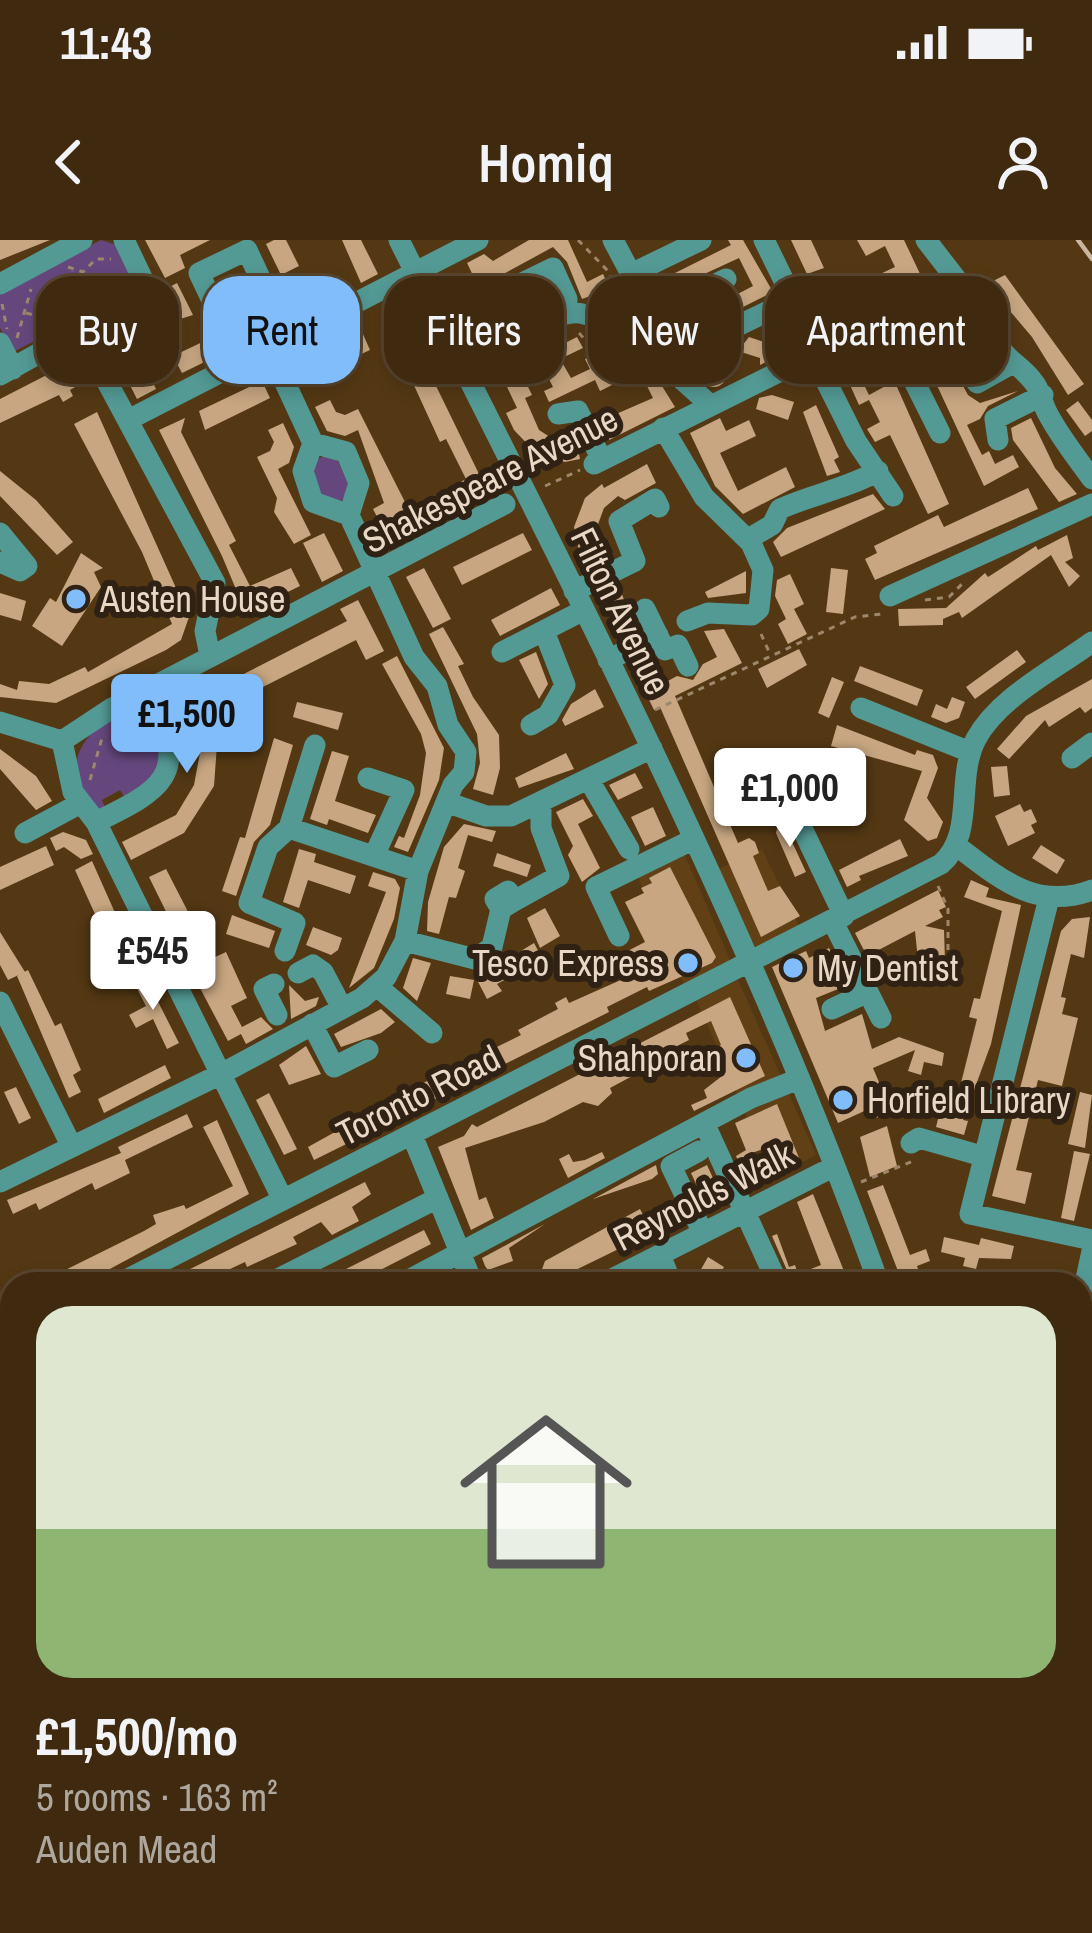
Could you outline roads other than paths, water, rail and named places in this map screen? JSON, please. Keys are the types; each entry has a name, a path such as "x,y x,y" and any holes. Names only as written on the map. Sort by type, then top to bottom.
{"street":[{"path":"3,290 82,240"},
{"path":"124,240 141,276"},
{"name":"Filton Avenue","path":"399,240 417,276"},
{"path":"360,301 478,240"},
{"path":"613,240 631,274 664,248 701,240"},
{"path":"764,240 779,276"},
{"path":"926,240 949,276"},
{"path":"203,281 199,273 247,250 256,276"},
{"path":"564,292 567,314"},
{"path":"564,315 588,317"},
{"path":"8,358 80,335 215,583 205,631 210,656"},
{"path":"1008,359 1029,374 1043,394 1044,410 1092,479"},
{"name":"Shakespeare Avenue","path":"558,414 578,411 598,462 765,378"},
{"path":"128,420 203,382"},
{"path":"293,384 313,443 303,471 313,502 349,515"},
{"name":"Filton Avenue","path":"471,384 652,748 874,1272"},
{"path":"688,384 710,405"},
{"path":"829,384 856,441 893,496"},
{"path":"917,384 940,433"},
{"path":"998,440 995,419 1043,394"},
{"path":"663,428 704,497 748,539 764,573 757,625 708,613 687,621"},
{"path":"0,1182 221,1074 283,1027 312,1024 378,987 405,941 418,872 446,802 464,772 465,750 450,730 437,686 414,657 349,515 359,483 346,452 313,443"},
{"path":"748,539 772,525 780,509 812,495 844,490 878,471"},
{"path":"502,652 544,631 579,601 641,566 619,521 655,499 659,507"},
{"name":"Shakespeare Avenue","path":"62,742 112,708 505,504"},
{"path":"883,599 1092,504"},
{"path":"0,533 27,566 20,571 0,562"},
{"path":"645,608 665,650 678,645 688,666"},
{"path":"531,724 546,717 566,685 544,631"},
{"path":"608,660 658,635"},
{"path":"1090,647 997,712 970,752 957,846 1018,889 1049,898 1092,890"},
{"path":"861,708 970,752"},
{"path":"96,822 145,799 168,772 173,747 153,712"},
{"path":"0,722 62,742 68,781 96,822 283,1200"},
{"path":"1072,758 1092,743"},
{"path":"285,951 295,923 249,903 268,847 289,828 315,745"},
{"path":"446,802 499,817 541,804 652,748"},
{"path":"368,778 404,790 374,856"},
{"path":"589,780 629,849"},
{"path":"789,801 881,1018"},
{"path":"25,833 79,803"},
{"path":"405,941 475,959 493,945 508,905 559,876 541,828 541,804"},
{"path":"289,828 418,872"},
{"path":"619,937 596,886 692,840"},
{"name":"Toronto Road","path":"158,1272 283,1200 931,870 957,846"},
{"path":"1049,898 970,1214 1092,1240"},
{"path":"298,973 313,965 323,972 342,1008"},
{"path":"274,984 264,989 283,1027"},
{"path":"378,987 434,1032"},
{"path":"832,1009 868,992"},
{"path":"0,1002 72,1147"},
{"path":"312,1024 334,1067 368,1050"},
{"path":"424,1272 796,1080"},
{"path":"705,1125 772,1272"},
{"path":"915,1134 982,1156"},
{"path":"412,1135 468,1272"},
{"path":"699,1151 671,1166 703,1232"},
{"name":"Reynolds Walk","path":"626,1272 833,1167"},
{"path":"292,1272 438,1198"},
{"path":"660,1255 667,1272"}],"railway":[{"path":"1078,240 1092,259"}],"place":[{"name":"Austen House","path":"76,599"},
{"name":"Tesco Express","path":"688,963"},
{"name":"My Dentist","path":"793,968"},
{"name":"Shahporan","path":"746,1058"},
{"name":"Horfield Library","path":"843,1100"}]}
